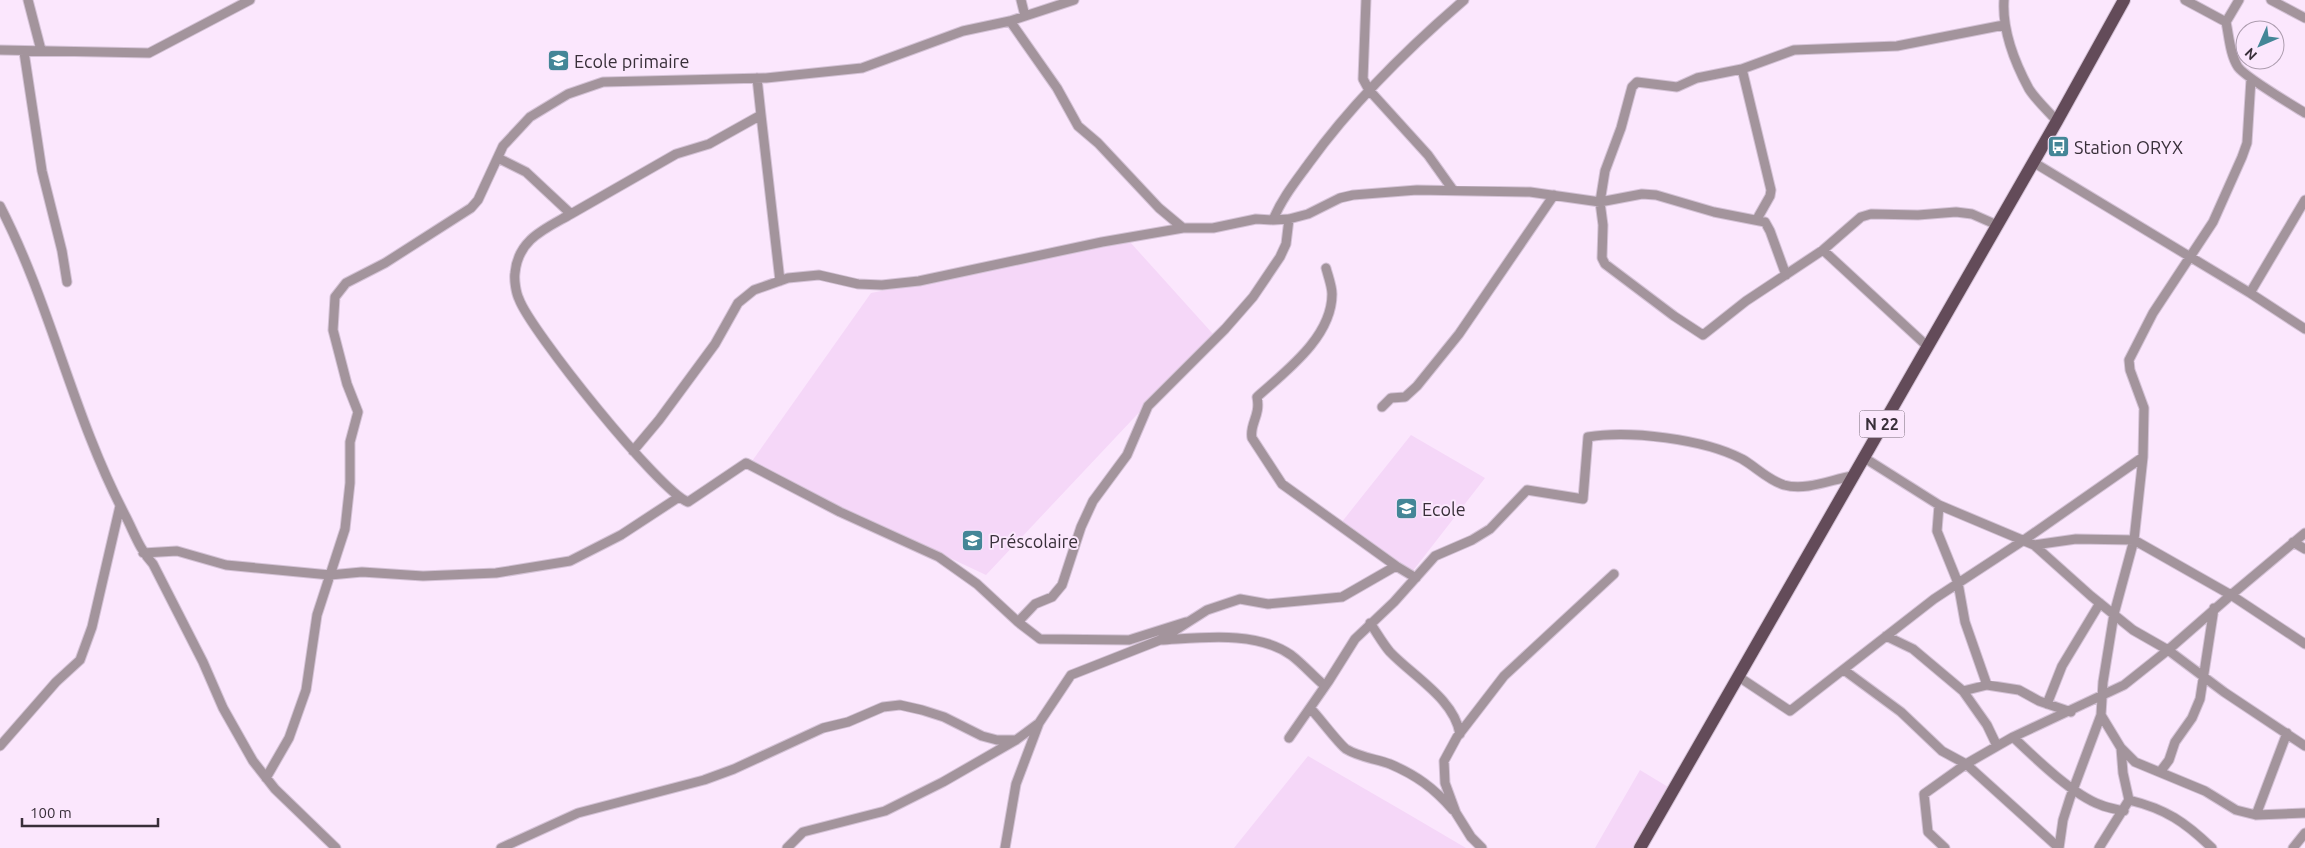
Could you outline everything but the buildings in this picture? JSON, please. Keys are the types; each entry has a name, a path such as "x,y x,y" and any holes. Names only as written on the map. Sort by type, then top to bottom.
{"main road":[{"name":"N 22","path":"1640,848 1926,346 2057,122 2124,0"}],"street":[{"path":"28,0 41,50"},
{"path":"0,50 149,54 250,0"},
{"path":"1021,0 1025,16"},
{"path":"266,778 289,738 306,690 318,615 345,529 350,483 350,442 358,412 347,384 333,330 335,297 346,283 385,263 471,208 478,200 503,146 530,117 568,94 602,82 757,78 862,68 963,31 1010,21 1074,0"},
{"path":"1366,0 1363,79 1369,90 1428,155 1453,190"},
{"path":"1273,220 1279,206 1296,180 1369,90 1464,0"},
{"path":"2004,0 2004,25 2030,89 2057,122"},
{"path":"2185,0 2226,22"},
{"path":"2238,0 2226,22 2232,53 2238,67 2252,79 2305,114"},
{"path":"2271,0 2305,18"},
{"path":"1010,21 1057,88 1078,126 1098,143 1159,208 1184,228"},
{"path":"1997,225 1972,214 1956,212 1918,215 1871,214 1861,217 1824,250 1746,301 1703,334 1674,316 1605,264 1602,258 1603,225 1600,202 1605,171 1632,87 1637,82 1677,87 1711,74 1742,69 1794,50 1846,46 1897,46 2004,25"},
{"path":"24,52 42,171 62,251 67,282"},
{"path":"1742,69 1771,190 1770,196 1757,219"},
{"path":"757,78 780,281"},
{"path":"2059,848 2063,820 2073,787 2101,715 2101,695 2114,614 2134,540 2142,456 2144,408 2130,370 2129,360 2153,313 2213,222 2242,157 2247,143 2252,79"},
{"path":"761,115 709,144 676,154 538,233 520,250 514,274 519,300 538,330 601,414 633,451 679,497 688,502 700,496 746,464 840,512 939,557 976,584 1040,639 1078,641 1129,640 1186,622"},
{"path":"498,158 526,172 571,214"},
{"path":"2033,162 2250,293 2305,329"},
{"path":"633,451 659,420 715,344 738,304 754,290 780,281 819,275 858,284 882,285 919,281 1102,242 1184,228 1213,228 1256,220 1289,219 1308,214 1340,198 1353,195 1417,190 1453,190 1530,192 1600,202 1642,194 1656,195 1714,212 1757,219 1765,222 1770,231 1786,275"},
{"path":"1382,407 1391,398 1405,396 1417,386 1459,334 1554,195"},
{"path":"2250,293 2305,200"},
{"path":"0,206 38,292 84,421 120,506 143,553 153,564 203,662 223,708 252,761 266,778 336,848"},
{"path":"1018,622 1036,604 1052,597 1062,585 1081,527 1093,501 1127,455 1148,406 1225,329 1253,296 1280,257 1286,244 1289,219"},
{"path":"1824,250 1926,346"},
{"path":"1326,268 1332,294 1323,325 1312,346 1257,397 1260,408 1250,433 1282,484 1396,566 1416,578"},
{"path":"1288,738 1325,686 1354,638 1436,556 1472,540 1490,529 1527,490 1583,499 1588,437 1608,434 1624,435 1695,443 1720,449 1743,460 1770,479 1785,485 1815,485 1852,476"},
{"path":"1739,677 1790,711 1958,583 2024,540 2142,456"},
{"path":"1863,457 1939,505 2034,545 2133,630 2168,650 2305,746"},
{"path":"143,553 177,551 226,565 330,575 362,572 423,576 496,573 570,561 621,534 679,497"},
{"path":"1939,505 1937,531 1958,583 1965,622 1987,685"},
{"path":"0,746 56,682 80,660 92,627 120,506"},
{"path":"1946,848 1928,832 1924,794 1966,764 2013,737 2071,712 2101,695 2124,685 2305,533"},
{"path":"2034,545 2076,539 2134,540 2231,595 2305,644"},
{"path":"2293,542 2305,549"},
{"path":"1005,848 1016,784 1039,723 1071,675 1160,640 1207,610 1240,599 1268,604 1342,598 1396,566"},
{"path":"1456,813 1445,783 1444,761 1460,734 1504,676 1614,574"},
{"path":"2047,704 2062,666 2100,603"},
{"path":"2160,772 2169,760 2178,736 2197,708 2214,608"},
{"path":"1370,623 1389,651 1439,698 1456,717 1460,734"},
{"path":"1160,640 1221,636 1264,643 1291,655 1325,686"},
{"path":"1886,636 1913,649 1963,691 1982,717 1997,746"},
{"path":"1844,670 1902,712 1942,751 1966,764 2059,848"},
{"path":"1963,691 1987,685 2019,690 2047,704 2071,712"},
{"path":"501,848 578,813 704,780 726,772 815,731 848,722 883,707 900,705 922,710 944,717 982,736 997,740 1016,740"},
{"path":"1310,708 1344,747 1352,752 1390,764 1436,790 1456,813 1471,837 1482,848"},
{"path":"2101,715 2121,748 2135,762 2205,791 2236,810 2256,815 2305,813"},
{"path":"787,848 803,832 885,812 943,782 1016,740 1039,723"},
{"path":"2256,815 2286,733"},
{"path":"2013,737 2053,774 2102,806 2124,811"},
{"path":"2099,848 2124,811 2129,800 2123,774 2121,748"},
{"path":"2129,800 2166,812 2181,820 2212,848"},
{"path":"2293,848 2305,833"}],"shaded area":[{"path":"1130,242 1213,334 986,575 750,464 871,293"},
{"path":"1411,435 1485,478 1412,572 1341,523"},
{"path":"1308,756 1403,811 1466,848 1234,848"},
{"path":"1640,770 1673,790 1640,848 1595,848"}],"place":[{"name":"Ecole primaire","path":"558,61"},
{"name":"Station ORYX","path":"2058,147"},
{"name":"Ecole","path":"1406,509"},
{"name":"Préscolaire","path":"973,541"}]}
